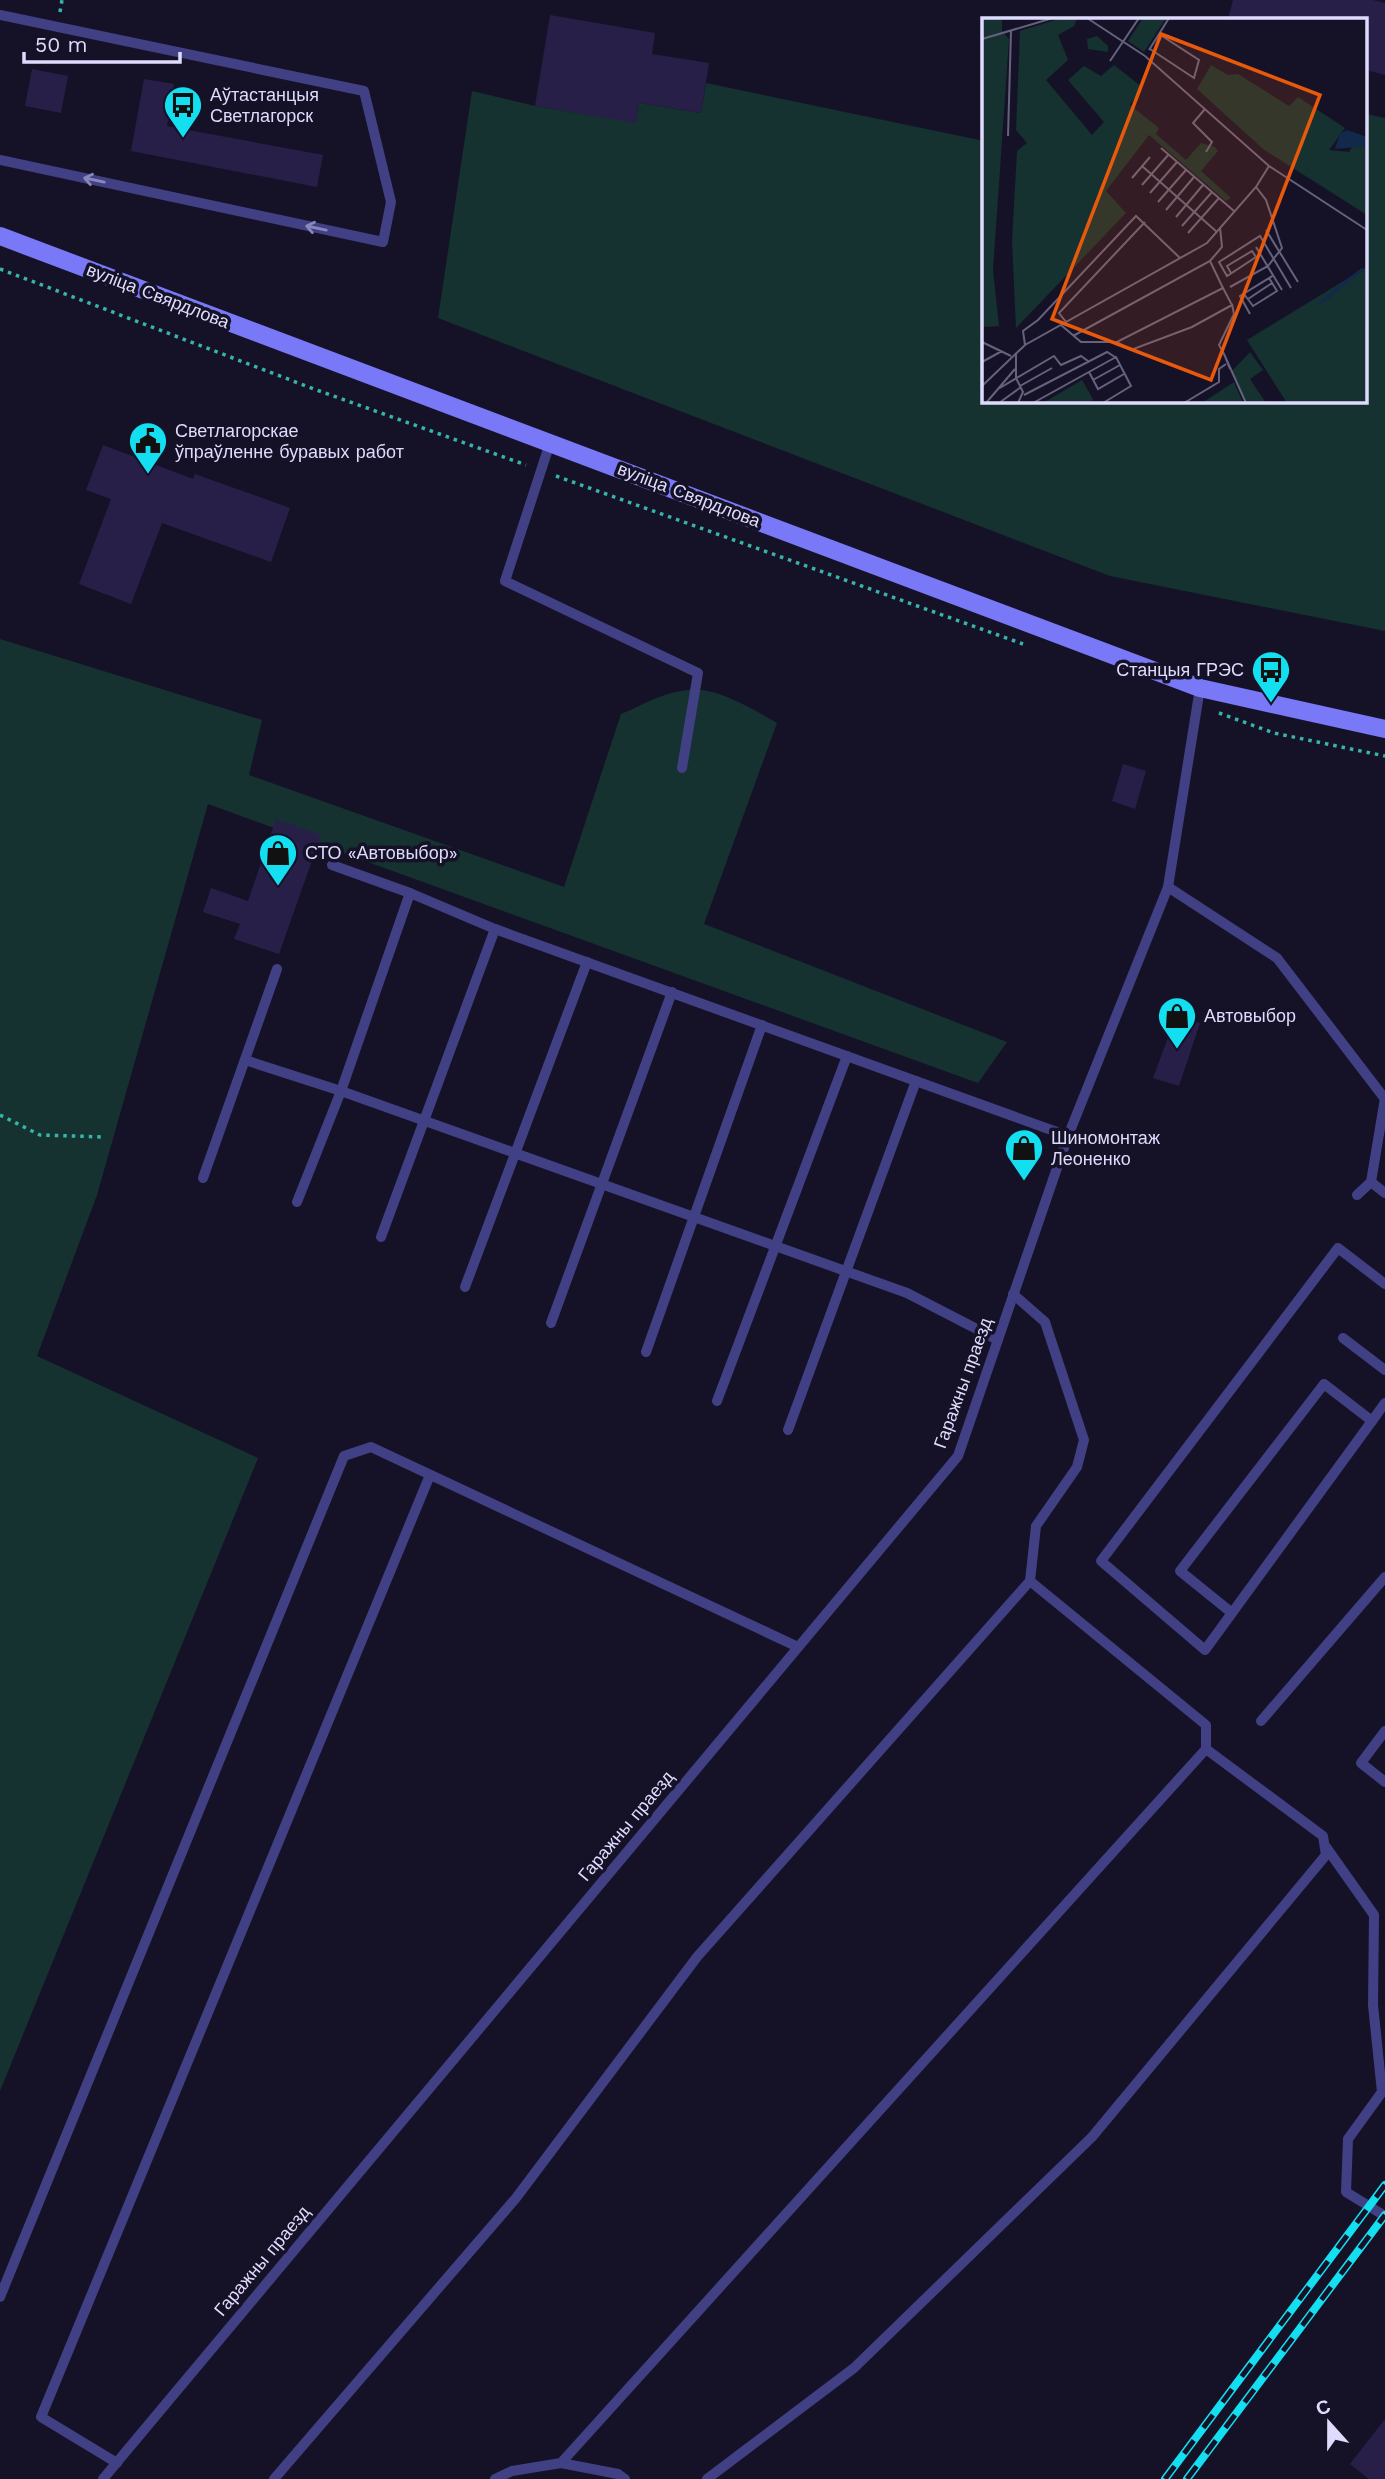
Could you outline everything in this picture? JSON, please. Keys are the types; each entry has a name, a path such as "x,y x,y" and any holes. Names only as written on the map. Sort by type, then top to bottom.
{"main road":[{"name":"вуліца Свярдлова","path":"0,236 1200,688 1385,729"}],"lane":[{"path":"0,15 364,91 391,202 383,242 0,159"},
{"path":"550,443 505,581 698,673 682,768"},
{"name":"Гаражны праезд","path":"103,2479 958,1456 1068,1136 1168,887 1200,688"},
{"path":"332,864 495,929 1068,1136"},
{"path":"1168,887 1277,958 1385,1099 1371,1182 1357,1195"},
{"path":"297,1202 341,1091 410,893"},
{"path":"380,1237 495,929"},
{"path":"465,1287 587,962"},
{"path":"203,1178 277,969"},
{"path":"551,1323 672,992"},
{"path":"646,1352 762,1025"},
{"path":"717,1401 847,1056"},
{"path":"245,1060 341,1091 907,1293 998,1340"},
{"path":"788,1430 916,1081"},
{"path":"1371,1182 1385,1193"},
{"path":"1385,1284 1338,1248 1101,1561 1205,1650 1385,1403"},
{"path":"274,2479 516,2198 697,1957 1030,1581 1036,1526 1077,1467 1084,1440 1045,1322 1013,1294"},
{"path":"1343,1338 1385,1370"},
{"path":"1232,1613 1180,1571 1324,1384 1371,1421"},
{"path":"0,2297 344,1456 371,1447 798,1647"},
{"path":"117,2462 41,2417 430,1475"},
{"path":"1261,1721 1385,1577"},
{"path":"561,2463 1206,1749 1206,1725 1030,1581"},
{"path":"1385,1731 1361,1763 1385,1782"},
{"path":"707,2479 854,2368 1092,2137 1326,1855 1323,1836 1206,1749"},
{"path":"1325,1846 1374,1915 1373,2005 1382,2092 1348,2139 1346,2192 1385,2217"},
{"path":"495,2479 512,2470 561,2463 618,2474 625,2479"}],"path":[{"path":"60,12 62,0"},
{"path":"0,269 314,390 1024,644"},
{"path":"1197,706 1275,733 1385,756"},
{"path":"0,1115 40,1135 104,1138"}],"green space":[{"path":"706,83 982,141 982,402 1368,402 1368,114 1385,118 1385,631 1110,576 438,318 472,91 535,106 636,122 639,103 701,113"},
{"path":"0,639 262,720 249,775 564,887 621,714 679,691 700,690 730,698 777,723 704,924 1007,1042 978,1083 208,804 97,1195 37,1356 258,1458 0,2091"}],"building":[{"path":"1233,0 1373,0 1385,3 1385,75 1368,71 1368,18 1228,18"},
{"path":"550,15 655,33 652,54 709,63 701,113 639,103 636,123 535,106"},
{"path":"32,69 68,76 61,113 25,106"},
{"name":"Аўтастанцыя Светлагорск","path":"144,79 174,84 167,126 323,155 317,187 131,151"},
{"path":"103,445 193,479 195,474 290,508 271,562 162,523 131,604 79,584 111,499 86,490"},
{"path":"1123,764 1146,771 1135,809 1112,801"},
{"name":"СТО «Автовыбор»","path":"276,819 321,835 279,954 234,939 240,924 203,912 211,888 248,901"},
{"name":"Автовыбор","path":"1176,1016 1200,1023 1179,1086 1153,1078"},
{"path":"1385,2419 1385,2479 1369,2479 1350,2464"}],"railway":[{"path":"1165,2479 1385,2185"},
{"path":"1187,2479 1385,2215"}],"place":[{"name":"Аўтастанцыя Светлагорск","path":"183,139"},
{"name":"Светлагорскае ўпраўленне буравых работ","path":"148,475"},
{"name":"Станцыя ГРЭС","path":"1271,704"},
{"name":"СТО «Автовыбор»","path":"278,887"},
{"name":"Автовыбор","path":"1177,1050"},
{"name":"Шиномонтаж Леоненко","path":"1024,1182"}]}
